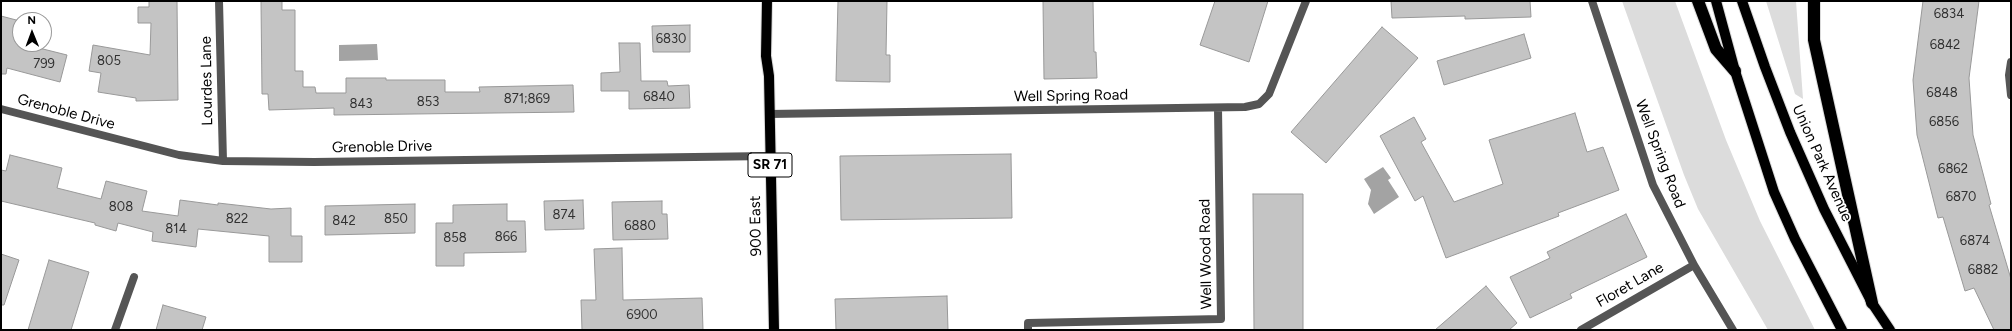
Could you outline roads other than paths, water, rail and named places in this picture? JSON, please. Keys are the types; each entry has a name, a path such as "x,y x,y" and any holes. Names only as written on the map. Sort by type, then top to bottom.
{"highway":[{"path":"1698,1 1716,50 1735,71"},
{"path":"1814,1 1814,40 1872,303"}],"main road":[{"name":"900 East","path":"767,1 766,56 769,76 774,330"},
{"path":"1716,1 1735,71 1774,192 1795,239 1842,330"},
{"name":"Union Park Avenue","path":"1742,1 1765,67 1793,139 1824,209 1872,303 1890,330"}],"street":[{"name":"Lourdes Lane","path":"219,1 223,161"},
{"name":"Well Spring Road","path":"769,114 1245,107 1259,104 1269,94 1306,1"},
{"name":"Well Spring Road","path":"1592,1 1654,185 1694,264 1733,330"},
{"path":"2011,62 2009,75 2011,95"},
{"name":"Well Wood Road","path":"1028,330 1028,323 1221,319 1218,108"},
{"name":"Grenoble Drive","path":"1,109 179,155 223,161 314,162 770,156"},
{"name":"Floret Lane","path":"1581,330 1694,264"},
{"path":"115,330 134,277"}]}
